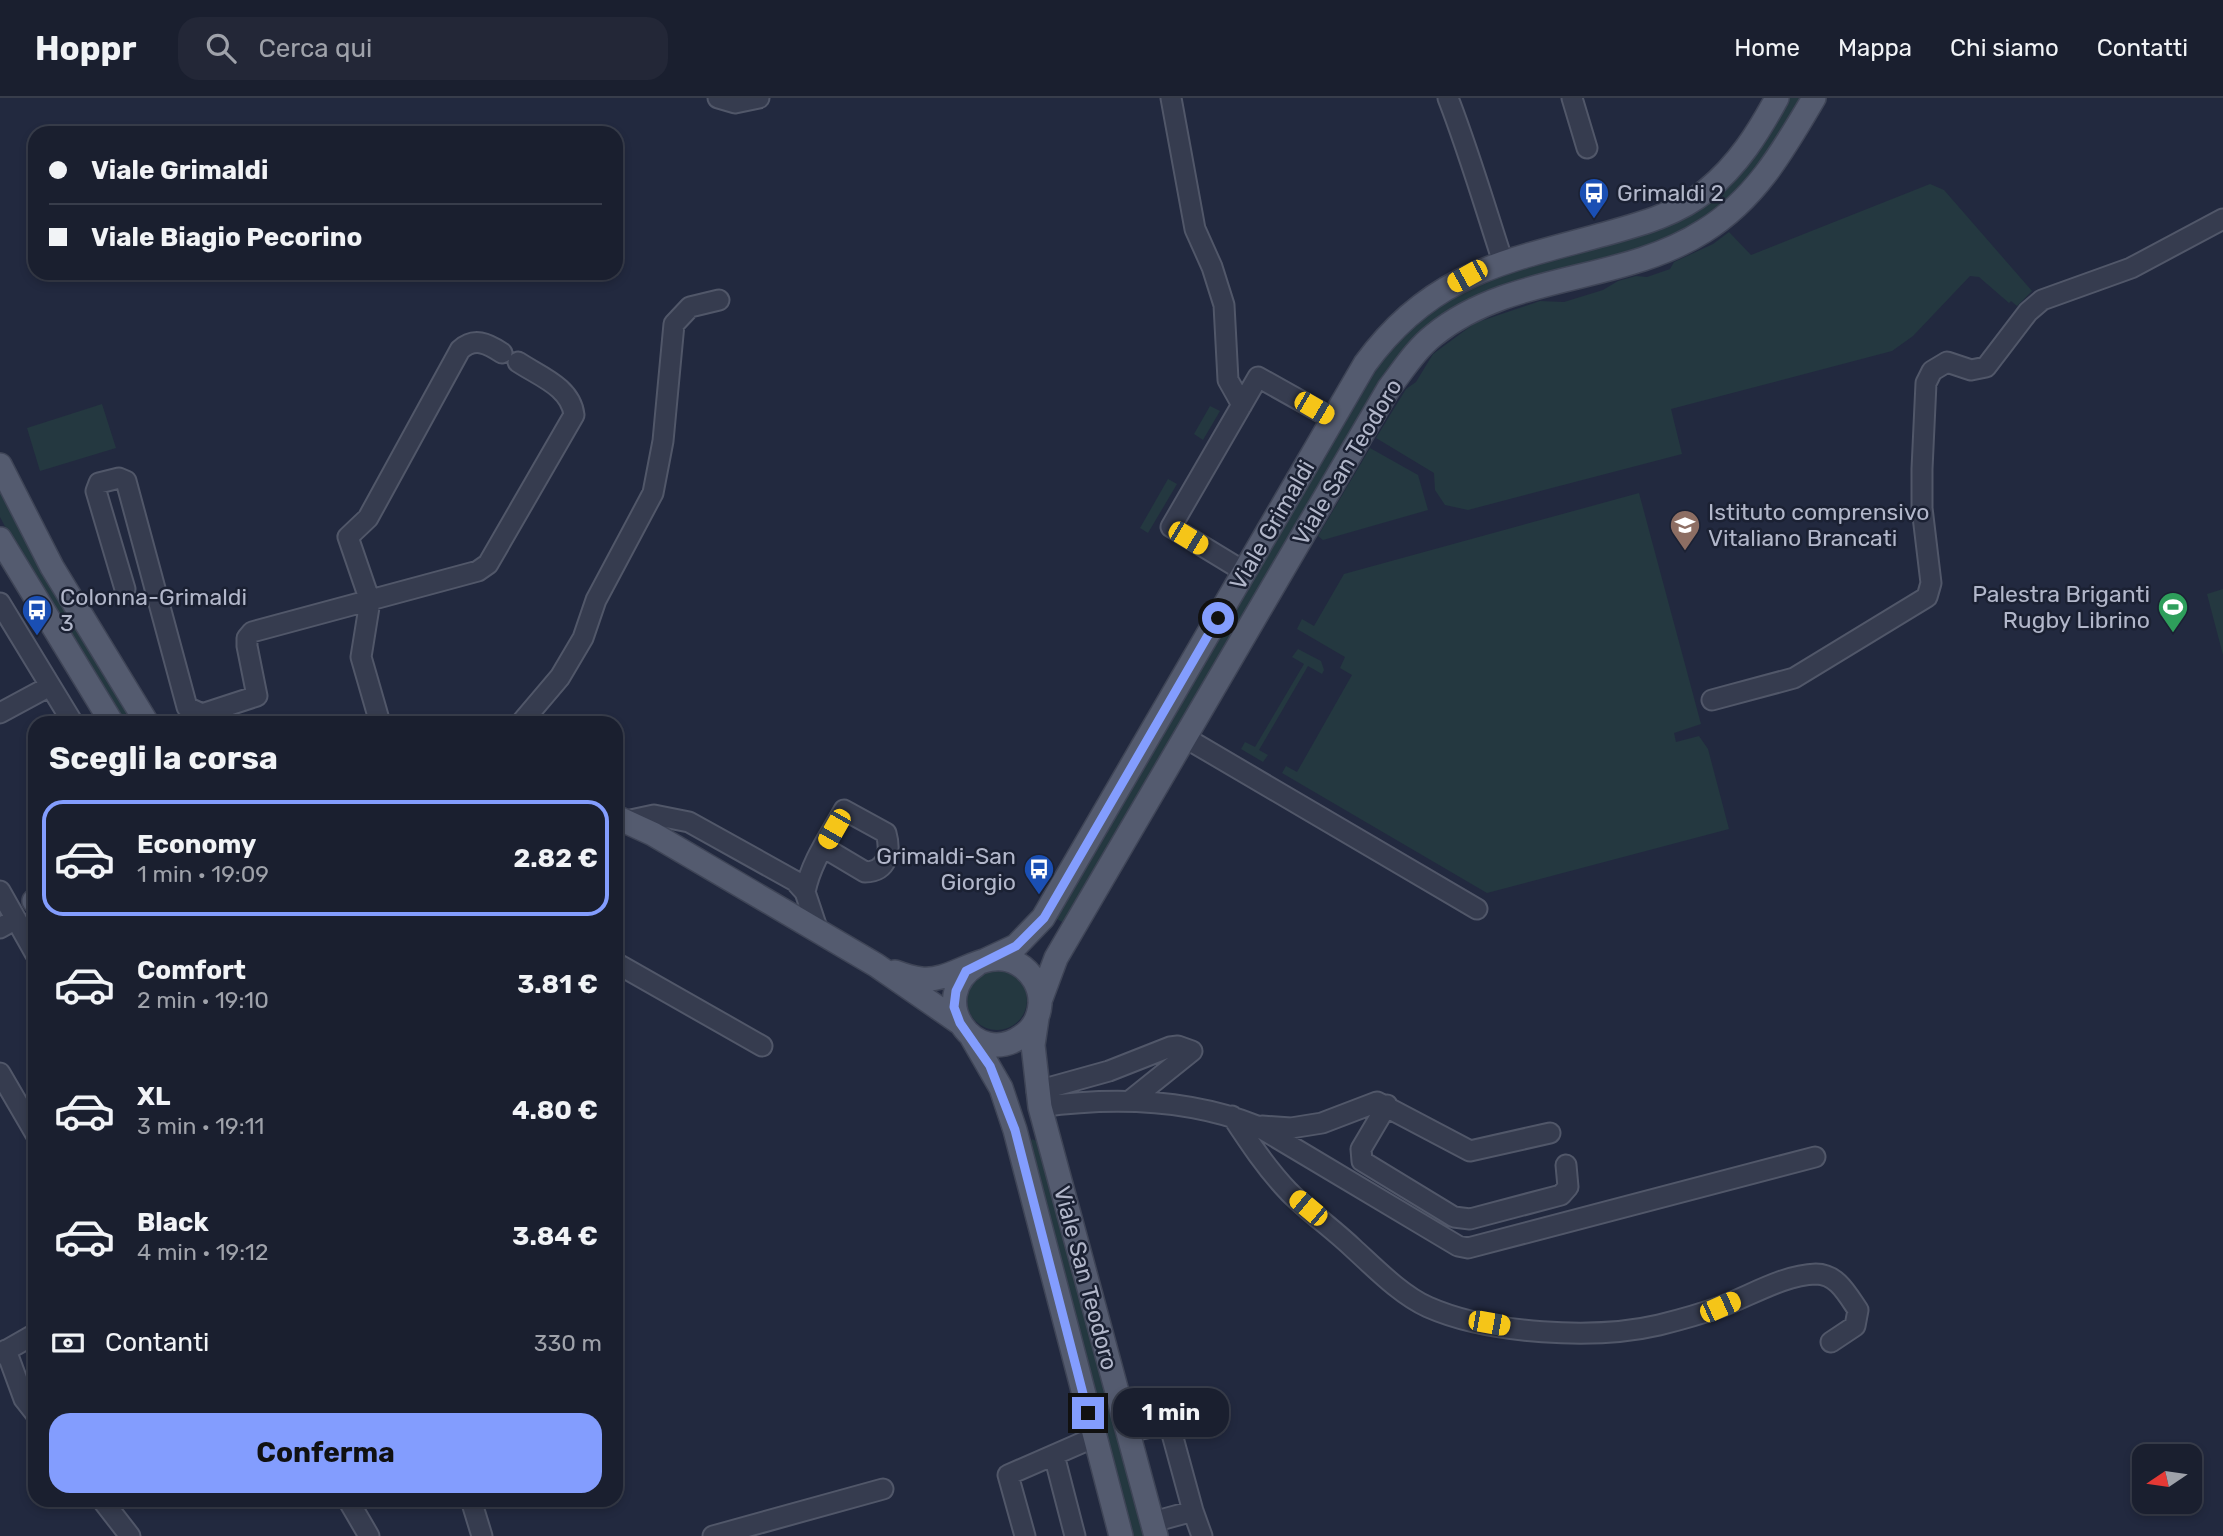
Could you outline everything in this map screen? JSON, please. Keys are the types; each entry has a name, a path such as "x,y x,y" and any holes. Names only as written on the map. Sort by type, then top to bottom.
{"main road":[{"name":"Viale Grimaldi","path":"876,965 921,979 957,973 1016,946 1044,918 1365,364 1407,315 1442,290 1503,262 1624,229 1680,208 1706,191 1744,154 1777,98"},
{"name":"Viale San Teodoro","path":"1154,1529 1038,1099 1033,1045 1038,1010 1056,958 1390,388 1431,337 1458,318 1497,299 1663,252 1705,231 1747,197 1763,179 1814,98"},
{"path":"0,465 52,567 144,716"},
{"path":"0,539 108,716"},
{"path":"623,820 876,965 966,1030 992,1044 1008,1043 1028,1032 1038,1010 1034,980 1023,967 1008,960 981,962 963,976 956,991 954,1007 966,1030 996,1077 1015,1130 1121,1536"}],"street":[{"path":"718,98 735,103 759,98"},
{"path":"1171,98 1195,229 1216,277 1224,305 1227,380 1242,405"},
{"path":"1448,98 1467,147 1483,207 1503,262"},
{"path":"1572,98 1587,148"},
{"path":"1712,700 1794,678 1927,597 1931,583 1922,508 1922,469 1926,383 1932,372 1947,362 1978,370 1992,362 2028,312 2047,298 2131,268 2223,219"},
{"path":"527,716 560,677 583,638 596,600 653,493 663,441 674,324 690,307 719,300"},
{"path":"125,589 96,491 99,483 119,478 126,481 187,707 202,714 257,696 247,646 247,638 252,632 370,601 478,571 488,564 574,415 573,405 564,391 478,341 467,344 460,350 368,518 350,532 350,548 370,601 361,657 378,716"},
{"path":"1245,572 1171,527 1258,376 1333,419"},
{"path":"0,603 69,716"},
{"path":"0,713 50,686"},
{"path":"1184,737 1477,909"},
{"path":"623,819 654,815 689,822 795,881 805,892 817,931"},
{"path":"805,892 809,872 823,847"},
{"path":"0,891 8,923 28,944"},
{"path":"623,967 762,1046"},
{"path":"1038,1099 1170,1047 1178,1046 1192,1051 1131,1100"},
{"path":"0,1073 28,1121"},
{"path":"1038,1099 1131,1100 1231,1116 1257,1126 1446,1239 1468,1248 1815,1157"},
{"path":"1257,1126 1291,1128 1322,1123 1368,1103 1387,1105 1469,1151 1550,1133"},
{"path":"1387,1105 1361,1149 1362,1161 1454,1217 1470,1219 1561,1195 1568,1186 1566,1165"},
{"path":"1231,1116 1275,1177 1292,1195 1382,1275 1427,1307 1468,1319 1531,1331 1620,1331 1658,1325 1720,1307 1799,1277 1816,1274 1828,1276 1841,1284 1858,1310 1855,1326 1831,1342"},
{"path":"28,1338 3,1352 28,1404"},
{"path":"1128,1432 1169,1423 1202,1536"},
{"path":"1025,1536 1008,1475 1095,1437"},
{"path":"1054,1455 1075,1536"},
{"path":"713,1536 883,1489"},
{"path":"107,1507 130,1536"},
{"path":"352,1507 369,1536"},
{"path":"473,1507 482,1536"},
{"path":"1154,1529 1193,1511"}],"shaded area":[{"path":"1789,98 1802,98 1767,154 1725,204 1707,217 1661,241 1547,273 1486,295 1457,309 1406,349 1383,377 1064,923 1057,919 1056,915 1387,352 1415,322 1472,285 1734,180 1752,160"},
{"path":"1930,184 1944,190 2032,291 2017,306 2011,301 2009,303 1979,277 1970,276 1913,336 1892,351 1671,409 1682,454 1468,510 1445,505 1435,490 1434,473 1376,438 1406,389 1416,382 1433,354 1475,323 1540,301 1564,302 1603,290 1618,281 1636,276 1647,277 1670,269 1674,262 1713,244 1729,232 1751,255"},
{"path":"102,404 116,448 40,471 27,428"},
{"path":"1210,406 1220,411 1203,440 1194,434"},
{"path":"1370,448 1418,475 1428,510 1323,540 1318,536"},
{"path":"1168,479 1177,484 1148,533 1140,528"},
{"path":"0,491 35,559 132,716 119,716 0,517"},
{"path":"1639,493 1701,724 1674,733 1676,742 1699,736 1708,749 1729,829 1487,893 1282,773 1286,766 1297,772 1352,675 1340,668 1345,657 1297,629 1302,619 1314,626 1344,574"},
{"path":"2223,589 2223,655 2207,594"},
{"path":"1298,649 1321,661 1324,670 1322,674 1308,666 1259,750 1268,755 1263,762 1241,749 1245,742 1255,747 1304,664 1292,657"},
{"path":"991,970 1003,970 1019,978 1025,988 1025,1012 1019,1022 1003,1030 991,1030 975,1022 967,1006 967,994 975,978"},
{"path":"1032,1139 1038,1142 1143,1536 1133,1536 1029,1144"}],"place":[{"name":"Grimaldi 2","path":"1594,220"},
{"name":"Istituto comprensivo Vitaliano Brancati","path":"1685,552"},
{"name":"Palestra Briganti Rugby Librino","path":"2173,634"},
{"name":"Colonna-Grimaldi 3","path":"37,637"},
{"name":"Grimaldi-San Giorgio","path":"1039,896"}],"route":[{"path":"1088,1413 1015,1130 1001,1088 990,1066 958,1018 954,996 966,971 1016,946 1044,918 1218,618"}]}
